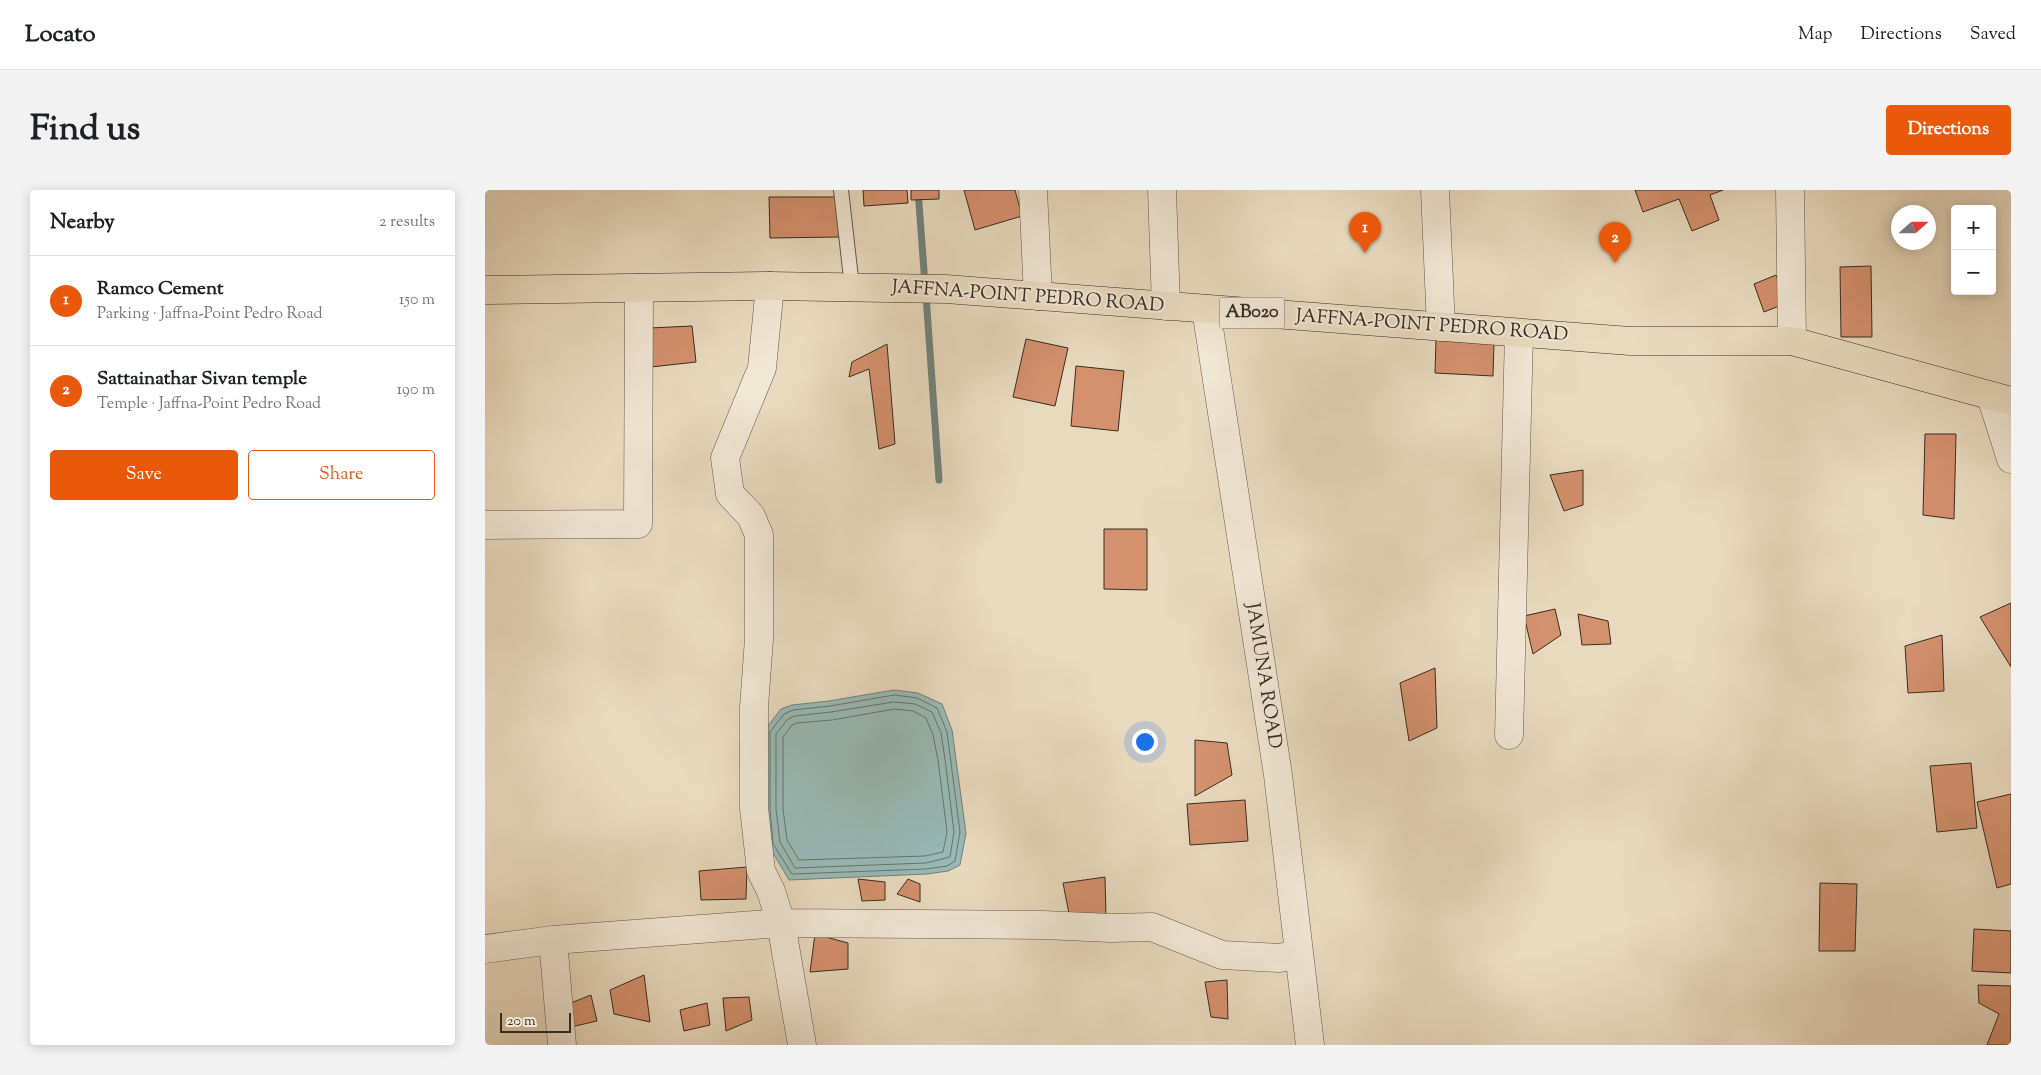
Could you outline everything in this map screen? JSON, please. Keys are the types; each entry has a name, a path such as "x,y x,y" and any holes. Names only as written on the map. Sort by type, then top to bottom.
{"main road":[{"name":"JAFFNA-POINT PEDRO ROAD","path":"485,290 770,286 946,289 1630,341 1792,341 2001,399"}],"street":[{"path":"1033,190 1038,296"},
{"path":"1162,190 1166,306"},
{"path":"1435,190 1441,327"},
{"path":"1790,190 1792,341"},
{"path":"770,286 762,368 725,458 730,494 751,516 759,535 759,640 754,707 754,808 761,872 771,891 781,923 802,1045"},
{"path":"485,525 638,524 639,288"},
{"name":"JAMUNA ROAD","path":"1206,309 1278,775 1310,1045"},
{"path":"1509,735 1519,333"},
{"path":"2001,399 2011,459"},
{"path":"485,949 553,940 781,923 1152,927 1222,955 1279,958 1299,954"},
{"path":"553,940 562,1045"}],"lane":[{"path":"841,190 852,287"}],"water":[{"path":"894,690 918,693 942,704 952,730 966,833 960,865 948,871 927,874 789,880 769,846 764,731 781,709 792,705"}],"building":[{"path":"863,190 907,190 908,203 864,206"},
{"path":"911,190 939,190 939,199 911,200"},
{"path":"964,190 1015,190 1022,216 975,230"},
{"path":"1635,190 1723,190 1710,195 1719,220 1692,231 1679,199 1643,212"},
{"path":"769,197 839,197 839,237 770,238"},
{"path":"1871,266 1872,337 1841,337 1840,267"},
{"path":"1776,275 1787,303 1764,312 1754,284"},
{"path":"692,326 696,362 651,367 650,328"},
{"path":"1026,339 1068,348 1055,406 1013,397"},
{"path":"1436,340 1494,343 1493,376 1435,373"},
{"path":"887,344 895,444 879,449 869,369 849,377 852,362"},
{"path":"1076,366 1124,371 1118,431 1071,426"},
{"path":"1925,434 1956,434 1954,519 1923,515"},
{"path":"1583,470 1583,505 1564,511 1550,475"},
{"path":"1104,529 1147,529 1147,590 1104,589"},
{"path":"2011,603 2011,667 1980,617"},
{"path":"1555,609 1561,635 1533,654 1524,616"},
{"path":"1578,614 1608,621 1611,644 1582,645"},
{"path":"1942,635 1944,691 1908,693 1905,646"},
{"path":"1435,668 1437,728 1409,741 1400,683"},
{"path":"1195,740 1227,743 1232,775 1195,796"},
{"path":"1971,763 1977,828 1937,832 1930,766"},
{"path":"2011,794 2011,884 1997,888 1977,802"},
{"path":"1245,800 1248,841 1190,845 1187,804"},
{"path":"747,867 746,899 701,900 699,871"},
{"path":"1105,877 1106,917 1071,924 1063,883"},
{"path":"858,879 885,882 885,900 862,901"},
{"path":"908,879 920,884 920,902 897,894"},
{"path":"1820,883 1857,884 1855,951 1819,951"},
{"path":"1974,929 2011,931 2011,973 1972,971"},
{"path":"815,934 848,943 848,969 810,972"},
{"path":"644,975 650,1022 614,1014 610,990"},
{"path":"1227,980 1228,1019 1211,1017 1205,982"},
{"path":"1978,985 2011,986 2011,1045 1987,1045 1999,1014 1979,1003"},
{"path":"591,995 597,1021 562,1029 563,1006"},
{"path":"749,997 752,1020 726,1031 723,998"},
{"path":"707,1003 710,1025 684,1031 680,1010"}],"waterway":[{"path":"918,190 925,284"},
{"path":"926,295 939,480"}],"place":[{"name":"Ramco Cement","path":"1365,253"},
{"name":"Sattainathar Sivan temple","path":"1615,263"}]}
